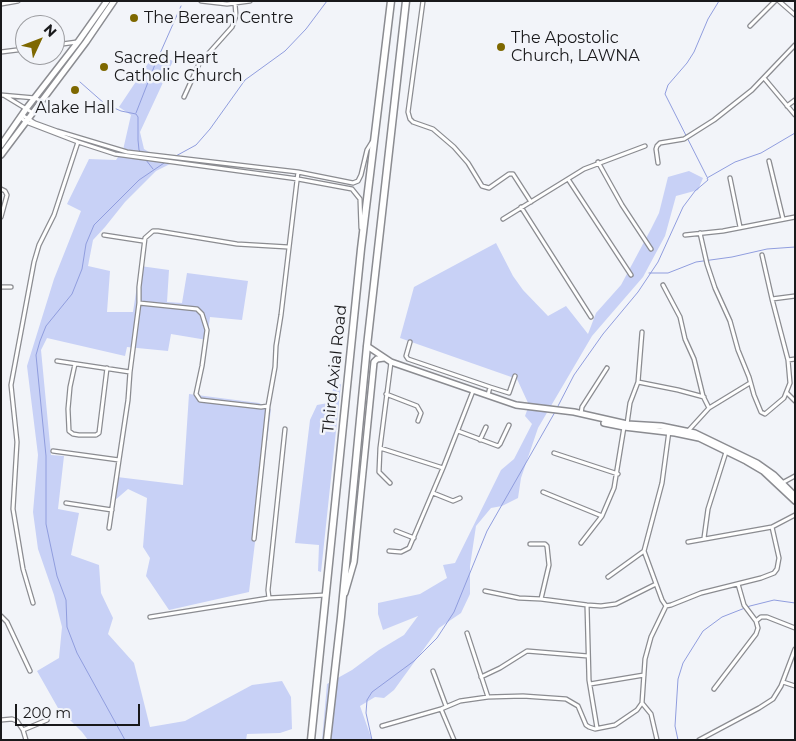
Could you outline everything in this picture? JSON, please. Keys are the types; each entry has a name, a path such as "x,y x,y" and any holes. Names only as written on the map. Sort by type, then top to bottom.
{"highway":[{"name":"Third Axial Road","path":"328,740 368,346 406,1"},
{"name":"Third Axial Road","path":"311,740 388,3"}],"street":[{"path":"1,4 18,1"},
{"path":"1,145 26,108 78,42 107,1"},
{"path":"1,155 86,42 114,1"},
{"path":"201,1 235,3 250,1"},
{"path":"423,1 408,112 410,118 413,122 433,129 454,147 468,163 482,186 489,188 509,174 513,174 531,202"},
{"path":"750,26 775,1"},
{"path":"779,1 795,15"},
{"path":"184,97 199,64 232,26 236,16 235,3"},
{"path":"65,43 78,42"},
{"path":"658,163 656,149 660,143 686,138 714,120 752,90 795,45"},
{"path":"1,52 15,50"},
{"path":"764,78 795,115"},
{"path":"2,95 35,98 41,101"},
{"path":"2,95 33,113"},
{"path":"787,106 795,100"},
{"path":"21,116 78,142 127,154 298,172 353,183 358,181 367,150 373,140"},
{"path":"27,120 127,154"},
{"path":"33,603 23,569 12,509 17,442 11,385 34,262 39,245 54,215 78,142"},
{"path":"503,219 598,162 646,146"},
{"path":"175,160 352,189 360,199 360,220 363,236"},
{"path":"769,161 783,219"},
{"path":"598,162 622,205 651,249"},
{"path":"254,539 268,406 275,367 298,172"},
{"path":"730,178 740,227"},
{"path":"568,179 631,276"},
{"path":"1,189 5,191 7,196 1,217"},
{"path":"521,208 591,317"},
{"path":"685,235 795,217"},
{"path":"109,528 128,400 144,241 148,234 158,231 237,244 288,247"},
{"path":"700,233 715,288 730,320 738,350 761,412 764,414 787,393 790,384 788,360 762,255"},
{"path":"104,235 144,241"},
{"path":"663,285 680,317 685,339 694,359 704,397 709,408"},
{"path":"1,287 11,287"},
{"path":"772,300 795,296"},
{"path":"139,303 197,309 202,314 207,330 196,394 200,400 261,407 268,406"},
{"path":"581,543 602,516 614,488 630,403 638,382 642,332"},
{"path":"410,342 406,356 408,359 509,393 516,376"},
{"path":"368,346 391,362 516,405 582,414 625,426 688,431 711,440 757,463 795,496"},
{"path":"343,600 354,562 374,362 384,358"},
{"path":"788,360 795,359"},
{"path":"57,361 130,372"},
{"path":"390,483 379,472 380,448 391,362"},
{"path":"75,364 68,409 70,431 73,434 79,435 96,435 99,433 106,368"},
{"path":"582,414 582,407 606,368"},
{"path":"638,382 704,397"},
{"path":"688,431 709,408 750,383"},
{"path":"487,396 490,386"},
{"path":"389,551 405,551 409,548 473,391"},
{"path":"787,393 795,401"},
{"path":"386,394 417,406 421,412 418,421"},
{"path":"458,431 498,446 509,425"},
{"path":"480,440 486,427"},
{"path":"269,598 268,590 285,429"},
{"path":"669,430 699,438 762,471 781,484 795,501"},
{"path":"666,606 644,551 662,484 669,430"},
{"path":"380,448 443,468"},
{"path":"53,451 119,460"},
{"path":"704,538 708,509 726,452"},
{"path":"554,453 618,474"},
{"path":"781,484 795,476"},
{"path":"543,492 602,516"},
{"path":"433,493 453,501 460,498"},
{"path":"66,503 112,510"},
{"path":"688,542 772,527 795,515"},
{"path":"382,726 441,709 460,701 488,697 523,696 566,699 578,706 589,727 597,728 615,725 637,710 642,703 645,659 650,637 666,606 701,593 769,576 777,569 779,558 772,527"},
{"path":"396,531 414,538"},
{"path":"530,544 545,544 547,546 549,565 541,598"},
{"path":"608,577 644,551"},
{"path":"486,591 519,598 541,598 587,605 616,604 656,584"},
{"path":"714,689 756,634 758,628 756,621 747,611 738,584"},
{"path":"150,617 269,598 326,595"},
{"path":"587,605 590,684 597,728"},
{"path":"1,616 7,622 30,670"},
{"path":"756,621 762,617 767,617 795,628"},
{"path":"467,633 488,697"},
{"path":"699,740 760,708 773,699 795,649"},
{"path":"481,677 500,668 527,651 588,656"},
{"path":"433,672 446,706"},
{"path":"590,684 644,675"},
{"path":"782,682 795,686"},
{"path":"642,703 651,714 657,740"},
{"path":"441,709 454,740"},
{"path":"1,720 14,720 19,723 26,740"},
{"path":"23,730 47,720"}],"shaded area":[{"path":"155,53 173,61 140,132 144,149 157,157 169,154 172,163 156,171 125,202 93,240 88,266 110,271 107,312 133,312 140,266 169,270 167,302 182,303 187,273 248,281 242,320 210,317 207,340 171,334 168,351 127,347 125,356 47,338 41,350 51,455 64,456 58,509 79,513 71,555 99,565 101,593 113,618 108,634 134,663 150,727 185,721 252,685 282,681 291,697 292,729 280,733 247,734 246,740 88,740 58,708 37,671 59,658 62,627 54,595 38,549 33,512 38,455 27,366 54,279 81,211 67,204 89,159 116,160 123,150 131,115 119,107"},
{"path":"689,171 703,178 698,190 676,196 665,236 643,277 592,336 538,428 521,478 518,498 502,506 491,508 476,526 470,566 470,594 461,613 439,628 394,690 384,698 375,697 360,706 372,740 322,740 327,684 352,670 379,650 404,635 418,616 383,630 378,614 378,603 420,594 447,578 443,565 455,563 501,470 514,459 532,424 525,416 529,405 517,379 400,338 414,287 496,243 513,276 523,290 548,316 566,306 588,334 596,313 621,285 651,229 659,213 668,177"},
{"path":"341,384 321,572 318,571 319,545 295,543 310,420 317,405 328,403 334,387"},
{"path":"189,394 259,403 271,409 249,592 169,610 146,576 150,558 143,547 147,498 128,489 114,501 117,477 183,485"}],"waterway":[{"path":"174,157 196,145 210,129 245,80 285,51 306,29 327,1"},
{"path":"707,177 665,94 668,85 694,52 708,19 719,1"},
{"path":"136,113 181,6"},
{"path":"80,82 105,104 121,111 136,114 138,117 139,150 144,157"},
{"path":"557,408 574,375 603,334 638,292 658,262 683,207 695,191 708,180 707,178 735,162 761,153 795,133"},
{"path":"125,740 77,653 67,627 66,600 57,576 46,524 46,456 36,355 46,326 72,294 82,269 86,244 94,225 139,180 170,159"},
{"path":"146,160 153,169"},
{"path":"649,273 668,273 696,262 732,257 767,249 795,247"},
{"path":"372,740 366,713 367,700 372,692 414,661 437,638 454,612 487,531 555,412"},
{"path":"678,740 675,726 678,679 683,663 703,631 722,617 750,606 774,600 795,603"}],"place":[{"name":"The Berean Centre","path":"134,18"},
{"name":"The Apostolic Church, LAWNA","path":"501,47"},
{"name":"Sacred Heart Catholic Church","path":"104,67"},
{"name":"Alake Hall","path":"75,90"}]}
